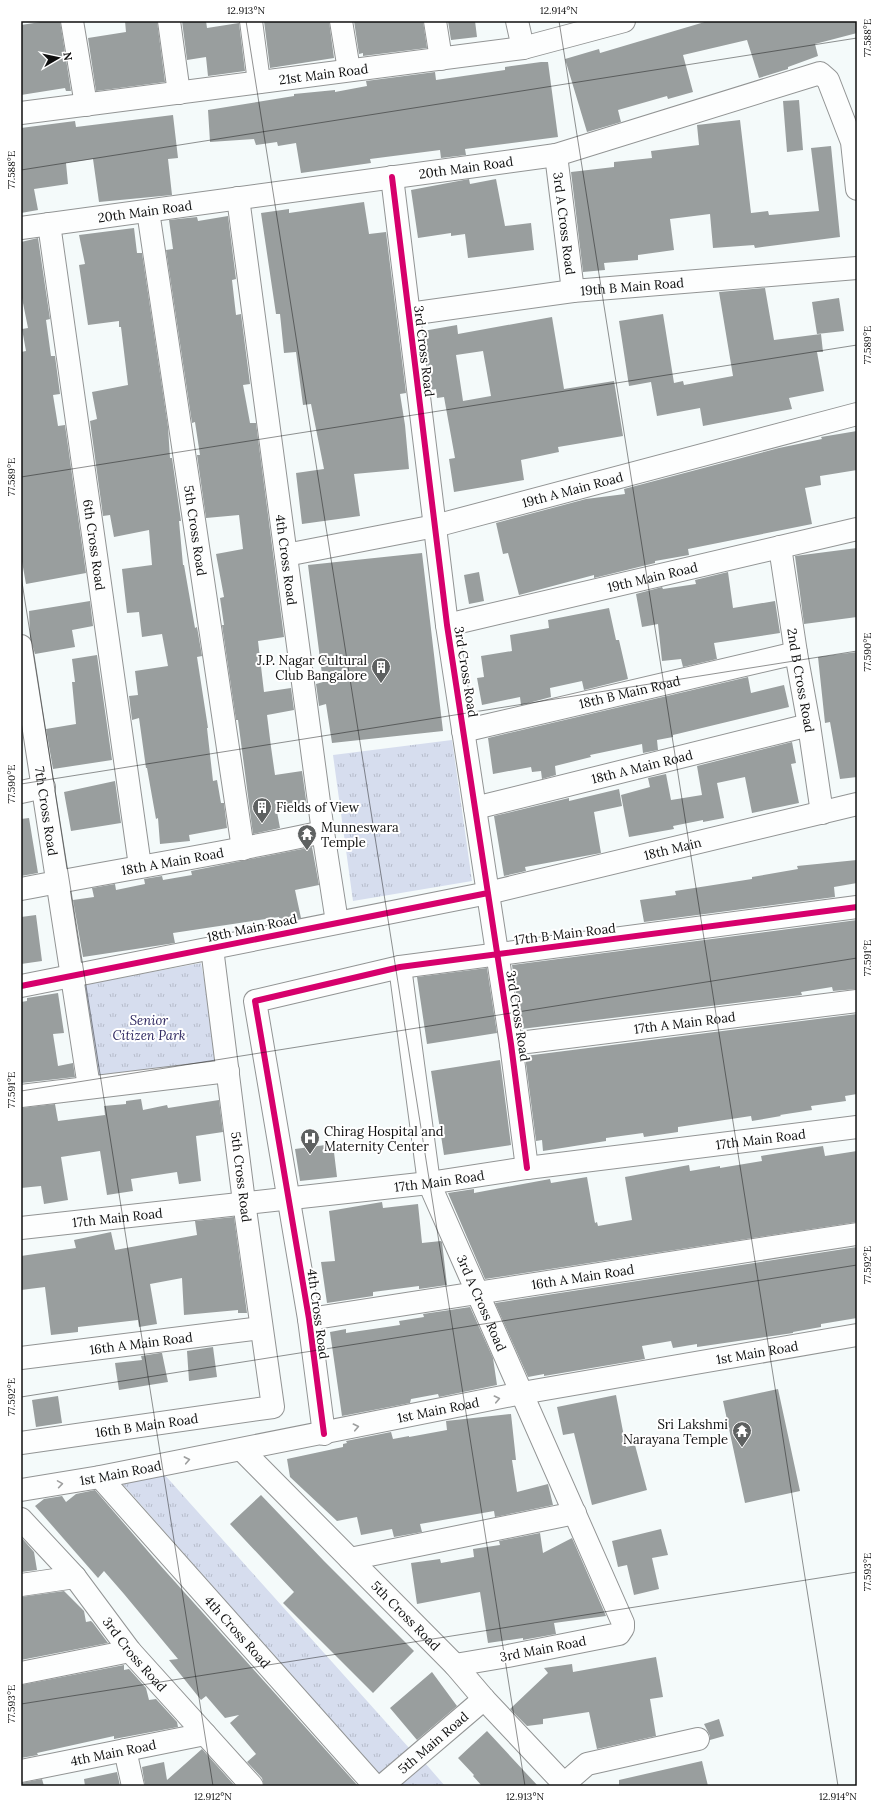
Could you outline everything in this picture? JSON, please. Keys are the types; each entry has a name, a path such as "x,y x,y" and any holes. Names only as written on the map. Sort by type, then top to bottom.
{"street":[{"path":"72,21 86,105"},
{"path":"169,21 179,93"},
{"path":"251,21 259,82"},
{"path":"341,21 349,70"},
{"path":"435,21 441,59"},
{"path":"518,21 523,48"},
{"name":"21st Main Road","path":"21,113 523,48 624,21"},
{"name":"20th Main Road","path":"21,228 556,155 820,73 828,80 855,142"},
{"path":"855,142 857,190"},
{"name":"3rd A Cross Road","path":"556,155 573,291"},
{"name":"3rd Cross Road","path":"392,178 447,625 512,1044 527,1168"},
{"name":"4th Cross Road","path":"238,198 323,832 337,922"},
{"name":"5th Cross Road","path":"148,211 243,849"},
{"name":"6th Cross Road","path":"48,224 140,866"},
{"name":"19th B Main Road","path":"409,314 573,291 857,268"},
{"name":"19th A Main Road","path":"286,555 435,526 857,414"},
{"name":"19th Main Road","path":"447,625 857,529"},
{"name":"2nd B Cross Road","path":"780,547 822,813"},
{"name":"7th Cross Road","path":"21,646 44,787 89,1087"},
{"name":"18th B Main Road","path":"463,731 796,653"},
{"name":"18th A Main Road","path":"475,808 809,725"},
{"path":"21,792 44,787"},
{"name":"18th Main","path":"488,893 857,804"},
{"name":"18th A Main Road","path":"21,889 140,866 243,849 323,832"},
{"name":"18th Main Road","path":"21,986 488,893"},
{"name":"17th B Main Road","path":"255,1001 400,967 857,907"},
{"name":"5th Cross Road","path":"212,948 244,1202 273,1407"},
{"name":"3rd A Cross Road","path":"400,967 429,1183 623,1622"},
{"name":"4th Cross Road","path":"255,1001 289,1197 324,1434"},
{"name":"17th A Main Road","path":"512,1044 857,1001"},
{"path":"21,1096 228,1071"},
{"name":"17th Main Road","path":"21,1228 289,1197 429,1183 527,1168 857,1127"},
{"name":"16th A Main Road","path":"308,1319 857,1234"},
{"name":"16th A Main Road","path":"21,1358 261,1328"},
{"name":"1st Main Road","path":"21,1490 100,1477 242,1450 522,1393 857,1335"},
{"name":"16th B Main Road","path":"21,1443 273,1407"},
{"name":"5th Cross Road","path":"242,1450 455,1665 484,1699 565,1785"},
{"name":"4th Cross Road","path":"100,1477 375,1786"},
{"path":"350,1559 575,1513"},
{"name":"3rd Cross Road","path":"21,1519 75,1577 130,1651 252,1786"},
{"path":"21,1585 75,1577"},
{"name":"3rd Main Road","path":"455,1665 619,1634 623,1628 623,1622"},
{"path":"21,1673 130,1651"},
{"name":"5th Main Road","path":"382,1786 484,1699"},
{"name":"4th Main Road","path":"21,1771 205,1734"},
{"path":"565,1785 587,1764 698,1739"},
{"path":"125,1750 133,1786"}],"green space":[{"path":"452,740 472,881 353,901 333,755"},
{"name":"Senior Citizen Park","path":"201,963 221,1070 96,1093 76,986"},
{"path":"163,1473 410,1749 380,1777 121,1482"},
{"path":"425,1763 445,1786 396,1786"}],"building":[{"path":"47,21 60,21 71,91 66,91 65,88 21,95 21,25"},
{"path":"125,21 157,21 165,82 96,91 88,38 126,32"},
{"path":"182,21 206,21 207,28 239,23 245,71 208,76 206,57 187,60"},
{"path":"264,21 329,21 334,58 270,68"},
{"path":"354,21 423,21 427,48 363,56 363,53 359,54"},
{"path":"448,21 475,21 477,37 451,40"},
{"path":"708,21 857,21 857,33 815,44 818,56 788,67 788,69 759,78 747,40 683,55 693,92 668,99 667,96 618,110 621,122 587,132 565,59 599,49 600,53"},
{"path":"548,62 558,137 465,149 466,155 441,158 440,150 370,159 371,163 301,173 296,143 278,146 277,142 256,145 254,139 210,142 208,110 294,96 294,94 335,90 335,92 367,86 366,81 435,72 436,80 505,70 505,67"},
{"path":"799,100 803,150 787,152 783,101"},
{"path":"173,115 178,158 168,159 172,195 99,202 93,159 66,163 68,184 34,189 38,210 21,213 21,128 75,121 76,127"},
{"path":"740,120 751,213 768,211 769,215 819,211 811,148 831,146 840,237 755,248 754,245 713,248 710,214 670,219 674,250 638,255 638,260 604,263 605,270 583,272 571,172 614,167 614,162 652,158 651,151 699,145 697,125"},
{"path":"469,179 470,184 496,179 505,226 531,223 534,250 468,258 465,234 451,236 451,233 418,238 411,190"},
{"path":"364,202 369,234 386,232 406,393 400,394 405,425 409,469 354,474 360,516 302,524 296,473 324,469 311,404 303,405 296,352 284,353 280,314 276,314 261,213 289,209 289,213"},
{"path":"228,216 236,279 232,280 236,315 241,314 250,384 243,385 250,423 256,423 284,637 258,641 264,692 291,688 294,710 267,715 271,747 275,775 302,771 307,807 277,812 280,828 253,834 238,720 236,720 222,625 224,625 220,598 224,597 216,554 243,549 239,515 206,518 197,455 200,455 195,422 192,423 166,250 173,249 169,220 197,217 198,221"},
{"path":"134,228 137,253 142,253 168,427 170,458 172,458 181,521 179,521 183,565 202,656 197,657 208,728 213,781 217,780 221,803 224,803 227,828 189,835 190,841 160,844 158,818 156,819 146,768 139,718 132,720 129,696 138,695 135,671 168,666 162,634 142,637 139,612 127,613 122,569 152,565 149,530 114,537 110,515 103,516 90,421 97,419 92,392 128,385 121,327 119,327 119,321 88,325 79,265 85,264 79,235"},
{"path":"38,238 50,319 46,320 51,356 55,356 60,394 53,395 58,426 65,425 86,573 26,584 21,556 21,352 26,351 22,329 28,328 21,293 21,242"},
{"path":"765,288 774,340 821,334 823,352 817,352 824,391 789,398 792,409 703,426 700,408 657,416 651,382 629,386 619,321 663,314 674,383 683,381 684,385 733,376 719,292"},
{"path":"839,298 844,331 817,334 812,302"},
{"path":"552,317 564,389 614,381 623,436 558,447 559,452 521,460 524,480 454,492 449,459 455,458 444,397 437,398 436,389 431,390 423,331 457,325 458,334","holes":["483,351 491,396 463,401 456,355"]},
{"path":"857,431 857,470 820,476 821,485 805,488 812,524 688,549 689,555 655,561 655,563 594,578 594,575 519,595 508,553 503,554 496,523 586,499 625,494 624,489 779,448 822,439 821,437"},
{"path":"857,548 857,617 804,624 795,556"},
{"name":"J.P. Nagar Cultural Club Bangalore","path":"422,553 443,731 332,743 326,704 319,706 316,684 323,682 308,565"},
{"path":"479,572 484,601 469,604 464,575"},
{"path":"728,572 733,608 775,601 780,633 714,643 717,659 683,667 681,659 662,661 658,624 642,627 636,594 662,587 663,589 696,584 695,580"},
{"path":"90,601 93,626 72,630 75,647 35,654 30,637 29,611"},
{"path":"609,608 616,640 619,640 628,679 584,690 582,681 550,688 551,697 521,705 520,697 482,705 477,678 484,677 481,656 512,651 510,635 549,628 548,620"},
{"path":"857,652 857,777 840,779 830,722 825,723 818,657"},
{"path":"97,655 112,760 53,769 46,729 76,724 72,682 75,682 72,659"},
{"path":"748,677 751,693 784,685 789,707 657,740 658,750 643,753 642,744 590,755 591,757 555,766 556,775 542,779 541,771 532,772 531,767 493,774 488,738"},
{"path":"792,742 796,763 791,764 799,803 752,813 745,777 717,783 724,818 703,822 703,820 673,826 674,829 629,837 621,795 650,787 648,778 666,774 671,800 702,795 697,766"},
{"path":"115,781 121,823 71,831 64,792"},
{"path":"619,789 622,806 594,812 601,853 525,867 526,871 504,876 494,816 569,798 569,801"},
{"path":"29,818 38,873 21,876 21,819"},
{"path":"312,847 319,885 295,890 301,918 280,922 279,917 173,933 175,943 83,957 73,900 94,897 92,888 115,884 116,890 145,884 144,879 162,876 163,880 192,875 191,871"},
{"path":"857,860 857,883 834,887 835,897 644,922 640,900 676,895 675,891 752,879 752,877 798,869 797,866"},
{"path":"36,915 42,961 21,964 21,917"},
{"path":"857,920 857,989 833,991 832,987 801,992 802,995 521,1029 512,965"},
{"path":"487,968 497,1033 427,1044 417,977"},
{"path":"58,993 64,1033 53,1034 58,1066 73,1063 75,1077 21,1083 21,1002 27,1001 27,998"},
{"path":"857,1014 857,1094 845,1096 846,1101 811,1106 812,1110 752,1121 751,1116 678,1127 678,1132 644,1137 643,1133 606,1138 606,1141 543,1151 542,1140 536,1141 525,1056"},
{"path":"500,1060 511,1145 444,1155 431,1071"},
{"path":"141,1099 143,1110 167,1105 168,1108 219,1100 223,1132 196,1136 201,1181 179,1184 177,1172 131,1179 133,1191 107,1195 100,1151 61,1157 68,1200 44,1204 41,1186 21,1188 21,1108 55,1104 58,1121 105,1115 104,1106 126,1104 126,1101"},
{"path":"333,1144 337,1177 300,1181 295,1149"},
{"path":"823,1146 825,1156 857,1151 857,1222 485,1279 448,1193 474,1189 474,1193 550,1179 551,1183 587,1177 595,1223 597,1222 598,1226 632,1220 625,1177 689,1165 690,1171 720,1166 720,1168 762,1161 761,1156"},
{"path":"382,1202 383,1208 418,1204 422,1243 442,1242 447,1285 419,1289 419,1286 373,1292 373,1296 327,1303 321,1262 335,1261 329,1211"},
{"path":"234,1217 247,1313 238,1313 238,1310 184,1315 182,1278 150,1284 157,1324 139,1327 138,1320 78,1327 78,1332 51,1335 45,1287 21,1290 21,1256 76,1248 74,1240 111,1232 115,1250 197,1235 195,1221"},
{"path":"857,1247 857,1318 821,1324 821,1327 793,1333 697,1347 697,1344 673,1348 671,1341 642,1346 645,1359 544,1376 544,1374 528,1377 495,1303"},
{"path":"470,1307 493,1358 497,1385 439,1397 438,1394 411,1399 410,1403 342,1416 330,1332 346,1329 346,1333 400,1325 399,1321 424,1317 423,1314"},
{"path":"213,1347 217,1377 189,1381 187,1351"},
{"path":"162,1353 168,1382 119,1390 115,1363 142,1360 141,1356"},
{"path":"778,1389 800,1491 745,1503 723,1401"},
{"path":"616,1395 626,1447 635,1445 647,1490 592,1505 574,1433 563,1435 557,1407"},
{"path":"58,1396 62,1423 36,1427 32,1400"},
{"path":"511,1414 516,1460 512,1460 517,1492 548,1484 553,1505 495,1517 494,1511 420,1524 422,1532 394,1537 392,1529 361,1535 357,1517 337,1521 290,1477 287,1459 343,1447 343,1444 347,1443 346,1441 391,1432 393,1439 409,1437 447,1430 446,1421"},
{"path":"95,1490 159,1564 358,1786 264,1786 262,1778 247,1762 256,1754 230,1723 239,1715 225,1718 206,1696 201,1700 169,1660 178,1659 124,1594 104,1571 98,1578 35,1506 44,1499 62,1496 66,1502 76,1494"},
{"path":"261,1495 324,1561 414,1651 373,1693 283,1603 294,1592 230,1524"},
{"path":"661,1529 668,1555 652,1558 659,1589 634,1595 627,1565 618,1567 612,1541"},
{"path":"540,1533 543,1553 572,1538 606,1616 554,1623 556,1634 523,1640 523,1638 488,1643 480,1592 417,1604 411,1563 440,1559 441,1563 474,1557 473,1549 500,1545 499,1541"},
{"path":"21,1537 34,1552 37,1570 21,1572"},
{"path":"64,1591 84,1611 86,1622 91,1621 108,1643 21,1660 21,1597"},
{"path":"656,1657 663,1697 650,1699 656,1736 597,1749 589,1712 543,1719 543,1724 527,1726 510,1709 548,1673 544,1668 572,1664 573,1672"},
{"path":"124,1665 124,1670 129,1669 146,1688 149,1700 156,1699 177,1722 178,1727 114,1739 114,1736 21,1758 21,1685"},
{"path":"432,1672 457,1706 417,1740 390,1708"},
{"path":"719,1719 724,1736 710,1740 710,1736 704,1724"},
{"path":"487,1731 538,1786 482,1786 458,1758"},
{"path":"202,1749 235,1786 145,1786 142,1767 164,1762 167,1780"},
{"path":"702,1761 708,1786 619,1786 619,1780"},
{"path":"117,1772 120,1786 85,1786 84,1779"},
{"path":"42,1779 44,1786 21,1786 21,1783"}],"cycle path":[{"path":"392,177 447,625 511,1044 527,1168"},
{"path":"21,986 488,893"},
{"path":"324,1434 309,1319 255,1001 400,967 857,907"}],"place":[{"name":"J.P. Nagar Cultural Club Bangalore","path":"381,684"},
{"name":"Fields of View","path":"262,824"},
{"name":"Munneswara Temple","path":"307,851"},
{"name":"Chirag Hospital and Maternity Center","path":"310,1155"},
{"name":"Sri Lakshmi Narayana Temple","path":"742,1448"}]}
